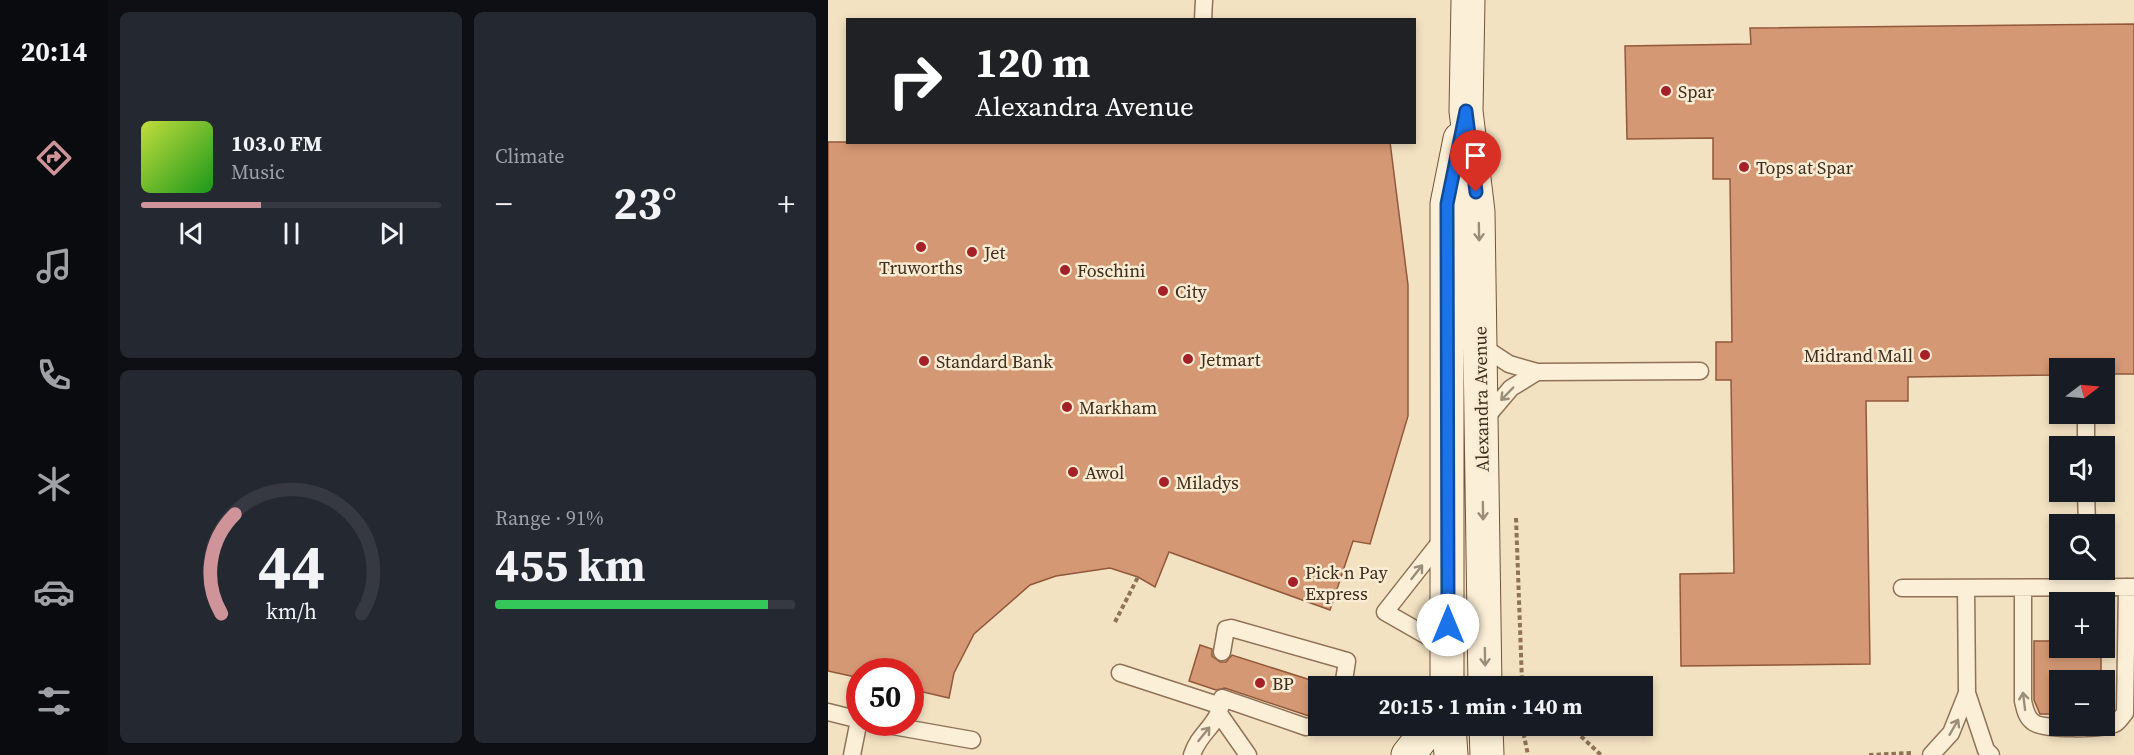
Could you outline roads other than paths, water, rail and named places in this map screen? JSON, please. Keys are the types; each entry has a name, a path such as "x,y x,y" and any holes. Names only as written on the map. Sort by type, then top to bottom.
{"main road":[{"name":"Alexandra Avenue","path":"1468,0 1466,111 1478,212 1485,676"},
{"name":"Alexandra Avenue","path":"1447,676 1447,204 1466,111"},
{"path":"1408,755 1423,736"},
{"path":"1450,736 1451,755"},
{"path":"1486,736 1486,755"}],"lane":[{"path":"1203,18 1204,0"},
{"path":"1480,345 1509,364 1537,372 1700,371"},
{"path":"1481,423 1511,388 1537,372"},
{"path":"1448,532 1386,612 1448,648"},
{"path":"2088,580 2088,588"},
{"path":"1902,588 2130,587 2125,712 2116,723 2103,727 2044,727 2033,723 2026,714 2023,701 2023,588"},
{"path":"1966,588 1967,693 1986,750 1991,755"},
{"path":"1222,652 1223,633 1226,628 1231,628 1347,660 1345,676"},
{"path":"1120,673 1308,727"},
{"path":"1933,753 1952,733 1967,693"},
{"path":"1192,755 1221,702"},
{"path":"1221,702 1248,755"},
{"path":"828,712 846,717"},
{"path":"924,732 972,740"},
{"path":"852,755 856,736"}],"place":[{"name":"Spar","path":"1666,91"},
{"name":"Tops at Spar","path":"1744,167"},
{"name":"Truworths","path":"921,247"},
{"name":"Jet","path":"972,252"},
{"name":"Foschini","path":"1065,270"},
{"name":"City","path":"1163,291"},
{"name":"Midrand Mall","path":"1925,355"},
{"name":"Jetmart","path":"1188,359"},
{"name":"Standard Bank","path":"924,361"},
{"name":"Markham","path":"1067,407"},
{"name":"Awol","path":"1073,472"},
{"name":"Miladys","path":"1164,482"},
{"name":"Pick n Pay Express","path":"1293,582"},
{"name":"BP","path":"1260,683"}]}
